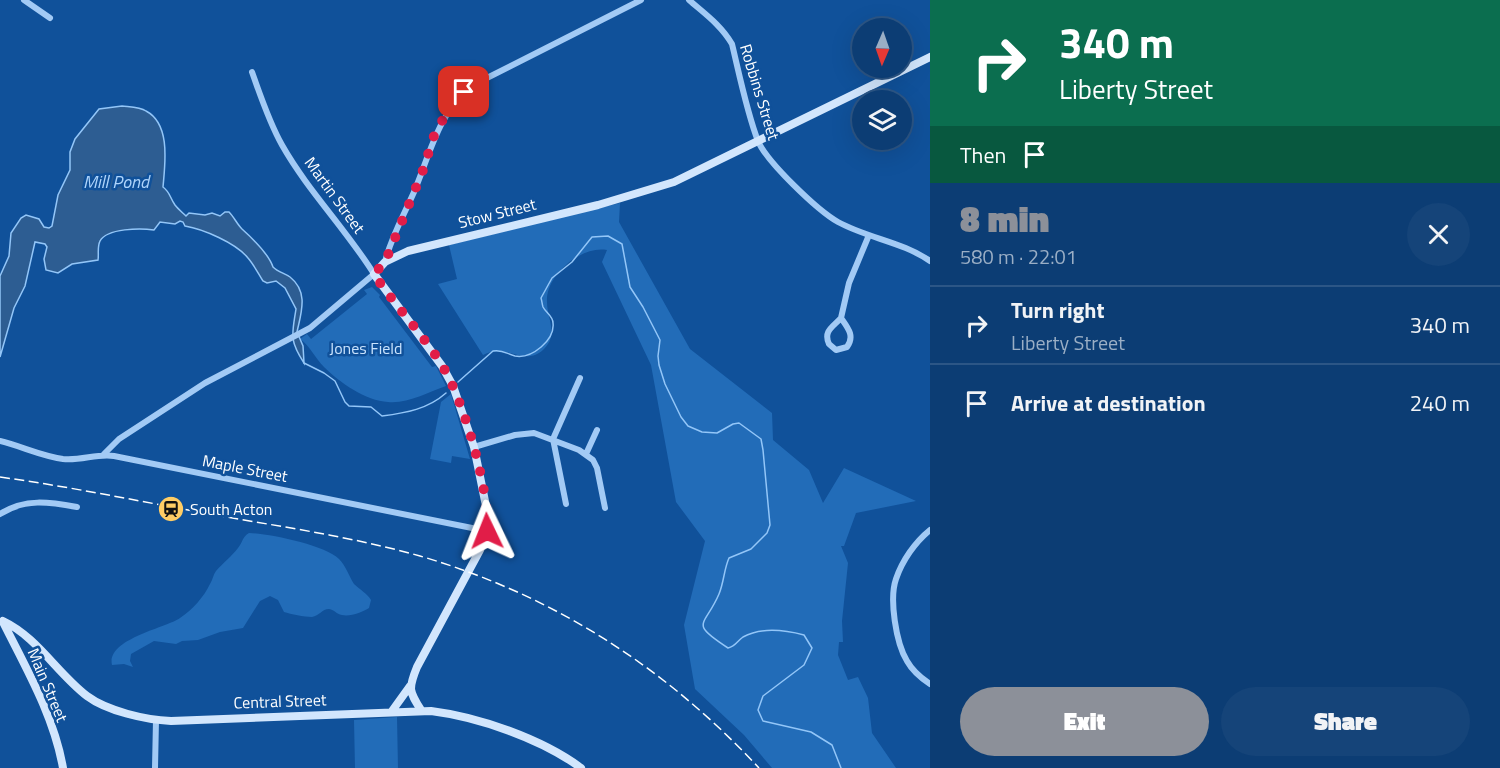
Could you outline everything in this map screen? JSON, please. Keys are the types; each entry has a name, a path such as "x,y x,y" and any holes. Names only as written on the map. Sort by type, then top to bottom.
{"street":[{"path":"24,0 50,18"},
{"path":"385,262 422,173 434,136 442,121 464,92 471,86 641,0"},
{"name":"Robbins Street","path":"689,0 718,25 732,44 759,142 777,166 838,222 905,248 930,261"},
{"name":"Stow Street","path":"104,454 119,439 197,387 300,334 324,318 385,262 412,249 598,205 674,182 930,57"},
{"name":"Martin Street","path":"252,72 273,128 285,150 442,366 453,386 474,447 486,506 487,531 479,554 410,685 392,711"},
{"path":"841,318 851,338 848,347 836,350 828,344 827,334 841,318 849,283 869,235"},
{"path":"566,504 553,439 580,378"},
{"path":"586,454 597,430"},
{"path":"474,447 527,433 541,434 586,454 597,468 605,508"},
{"name":"Maple Street","path":"0,441 63,459 85,459 104,454 487,531"},
{"path":"0,514 14,505 34,502 77,507"},
{"path":"930,530 921,537 903,564 896,580 893,604 901,648 906,661 918,675 930,684"},
{"name":"Central Street","path":"1,619 37,646 90,698 121,711 156,720 421,710 465,717 495,726 554,752 581,768"},
{"name":"Main Street","path":"1,619 48,716 63,768"},
{"path":"410,685 411,694 421,710"},
{"path":"155,768 156,720"}],"green space":[{"path":"620,203 619,222 690,349 772,413 773,440 809,470 823,503 844,468 916,501 856,513 844,546 841,546 848,563 842,621 843,642 839,642 838,655 848,680 858,677 868,698 872,733 896,768 772,768 744,735 695,689 684,625 705,541 676,502 651,365 602,262 607,250 593,250 580,255 567,264 554,278 547,296 551,338 544,349 530,356 500,351 483,355 438,284 457,279 449,245"},
{"name":"Jones Field","path":"372,287 432,367 436,366 446,386 403,401 380,401 353,390 330,373 300,339 307,334 311,339 367,294 364,290"},
{"path":"451,394 470,459 452,456 451,463 430,459 441,402"},
{"path":"249,533 297,541 332,554 346,568 354,584 371,600 369,608 349,615 329,609 312,617 284,612 278,600 270,596 260,601 243,628 176,644 154,641 131,654 130,661 133,667 124,664 112,665 113,656 118,648 127,641 173,622 193,607 204,594 216,571 236,551"},
{"path":"397,717 398,768 355,768 354,720"}],"water":[{"name":"Mill Pond","path":"122,106 144,110 154,117 159,125 165,145 163,187 178,208 186,216 189,213 205,215 212,213 220,216 229,212 264,252 273,267 296,283 302,296 302,310 297,332 303,346 304,363 296,349 293,337 296,309 285,288 276,281 267,283 263,281 243,252 236,247 210,233 185,226 180,221 175,224 160,222 154,230 117,231 100,241 98,260 72,264 58,273 46,270 44,259 47,247 45,244 35,242 25,286 14,308 0,357 0,276 9,256 11,233 21,218 26,215 39,219 44,227 52,226 58,195 70,170 70,152 75,139 99,109"}],"waterway":[{"path":"458,382 493,351 522,356 541,347 553,329 553,321 543,307 541,298 552,278 572,262 592,237 608,236 622,244 630,287 660,340 659,365 665,384 681,417 688,426 702,432 717,433 739,423 761,439 770,525 767,533 751,549 729,558 721,589 705,619 704,628 728,648 743,637 757,632 781,631 804,635 812,648 804,665 763,696 758,710 763,721 811,732 832,745 841,768"},
{"path":"304,363 335,381 349,406 371,407 382,416 416,409 432,403 446,393"}],"railway":[{"path":"0,477 344,538 395,549 469,572 516,591 604,639 685,698 723,731 759,768"}],"place":[{"name":"South Acton","path":"171,509"}],"route":[{"path":"464,92 454,103 434,136 422,173 388,250 385,262 374,274 442,366 453,386 474,447 488,517 487,531"}]}
